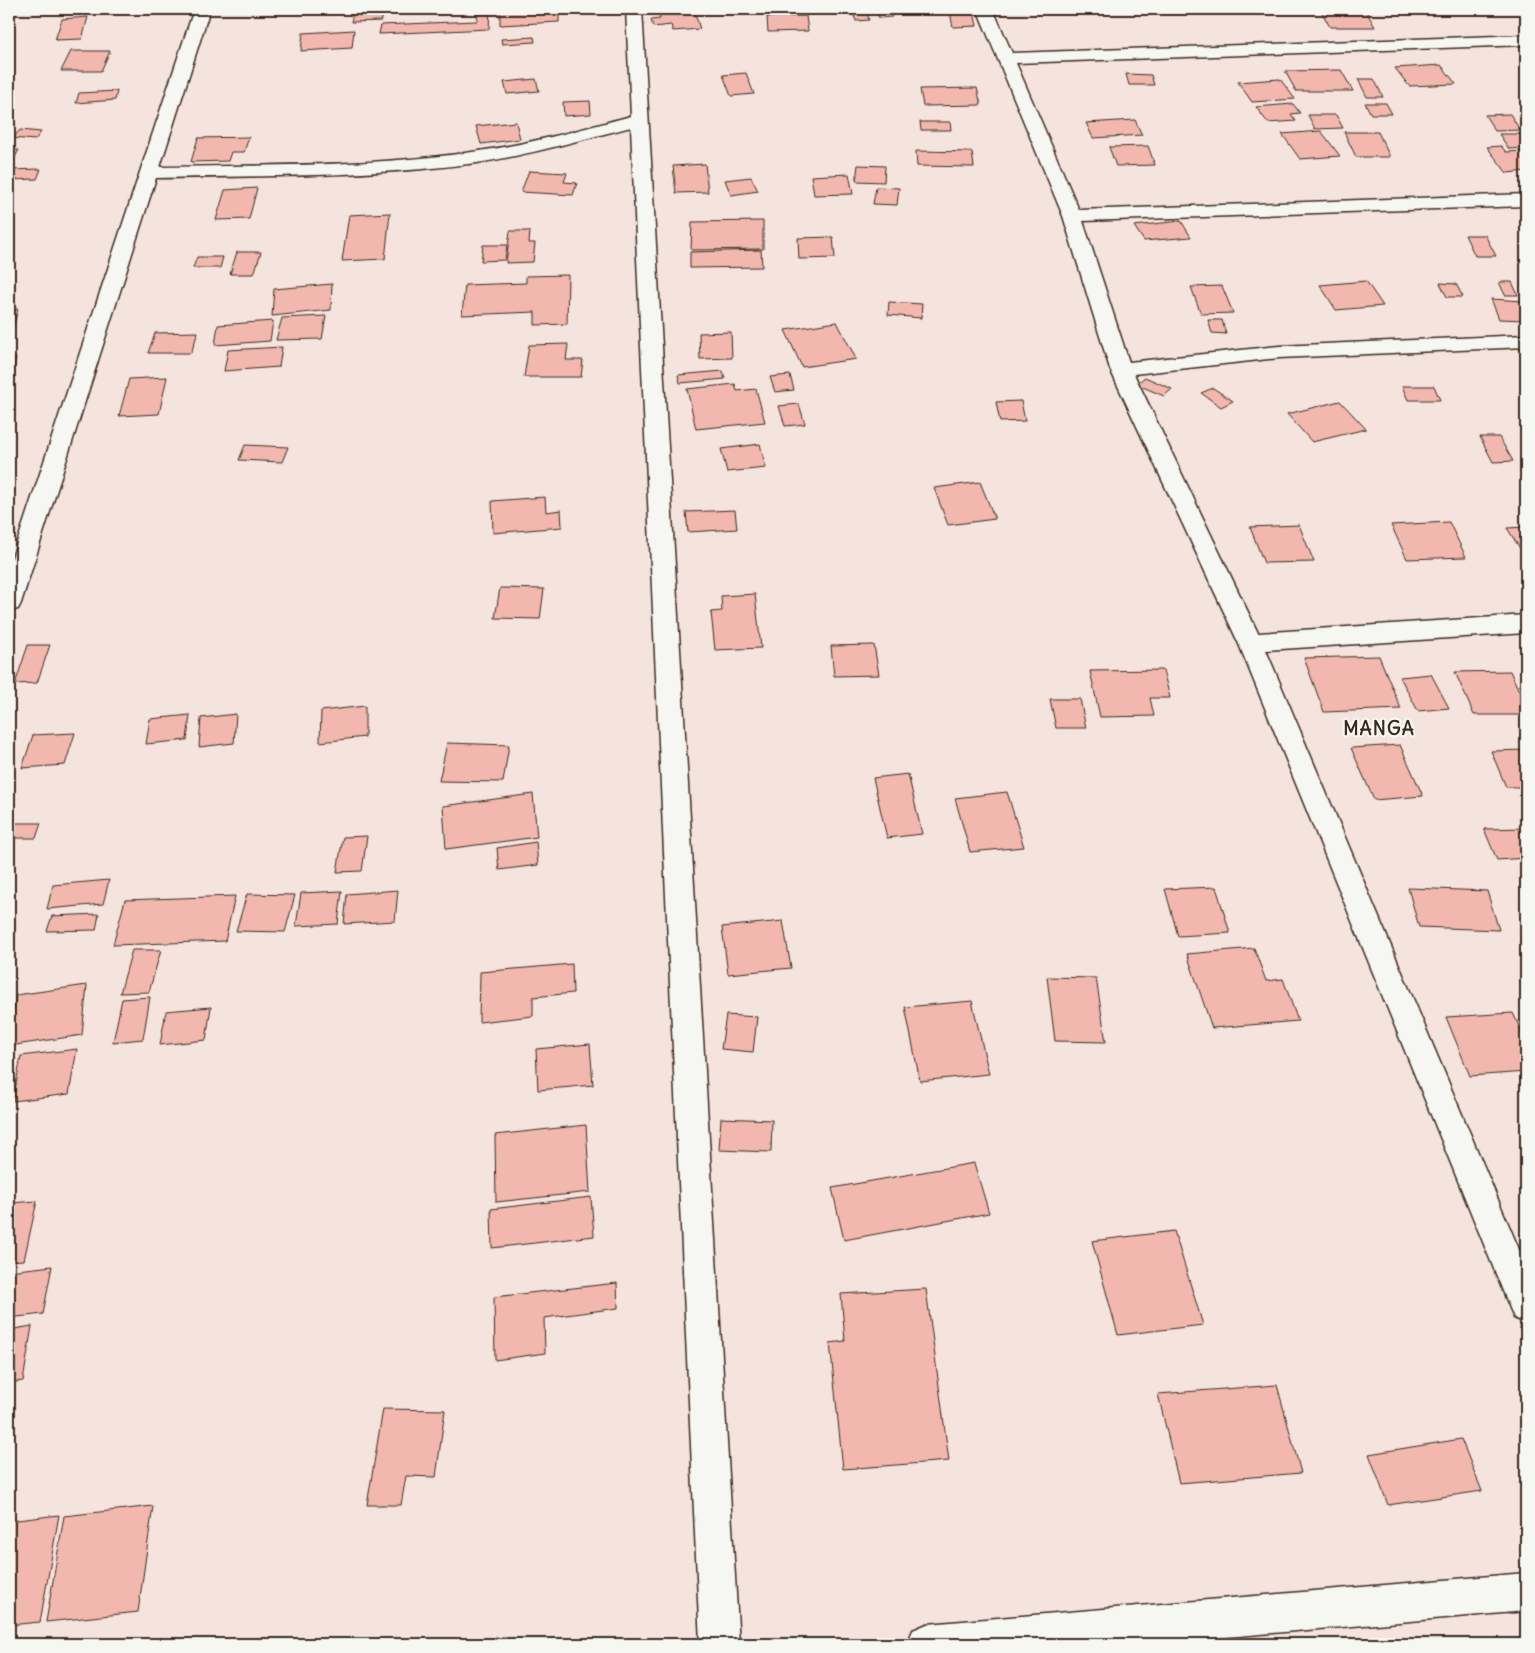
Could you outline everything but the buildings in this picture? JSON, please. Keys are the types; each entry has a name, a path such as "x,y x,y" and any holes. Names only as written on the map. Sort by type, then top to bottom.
{"street":[{"path":"9,603 202,9"},
{"path":"634,9 720,1644"},
{"path":"985,9 1072,216 1120,369 1250,642 1526,1306"},
{"path":"1006,58 1526,40"},
{"path":"149,173 365,168 476,158 527,149 640,119"},
{"path":"1072,216 1526,200"},
{"path":"1120,369 1279,352 1526,341"},
{"path":"1250,642 1526,624"},
{"path":"939,1644 1526,1592"}],"district":[{"name":"MANGA","path":"1379,728"}]}
